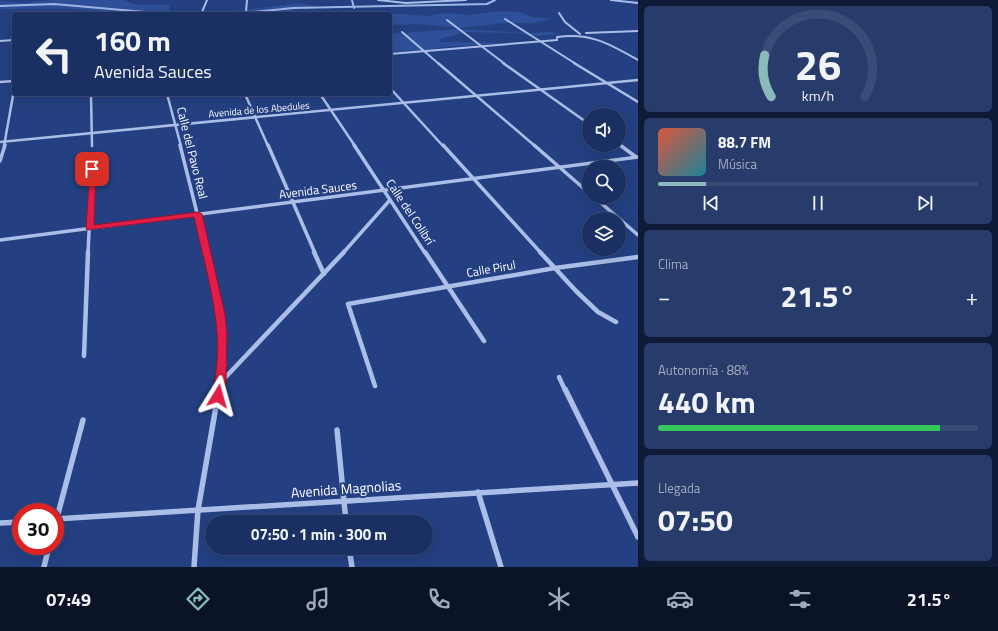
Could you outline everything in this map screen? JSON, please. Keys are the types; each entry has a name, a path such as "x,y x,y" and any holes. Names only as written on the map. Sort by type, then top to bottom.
{"street":[{"path":"202,12 207,0"},
{"path":"246,12 247,0"},
{"path":"378,0 392,2 424,1 440,3 466,0"},
{"path":"611,0 638,3"},
{"path":"559,13 565,22 579,34 598,39 638,60"},
{"path":"505,19 539,42 638,102"},
{"path":"447,20 479,46 582,119"},
{"path":"392,54 557,40 557,37 570,34 638,31"},
{"path":"402,32 582,187"},
{"path":"0,41 12,40"},
{"name":"Avenida de los Abedules","path":"0,142 638,80"},
{"path":"0,82 12,81"},
{"path":"392,90 555,268 598,312 616,322"},
{"path":"0,162 6,141 13,96"},
{"path":"91,96 93,133 92,146"},
{"name":"Calle del Pavo Real","path":"168,96 198,214 220,314 222,334 220,382 198,510 194,567"},
{"path":"247,96 324,274"},
{"name":"Calle del Colibrí","path":"321,96 484,341"},
{"path":"626,150 637,158"},
{"name":"Avenida Sauces","path":"0,240 637,158"},
{"path":"84,356 92,169"},
{"path":"220,382 324,274 390,200"},
{"path":"602,204 638,235"},
{"name":"Calle Pirul","path":"375,386 348,304 555,268 638,257"},
{"path":"559,377 638,537"},
{"path":"61,503 83,420"},
{"path":"337,430 345,515"},
{"name":"Avenida Magnolias","path":"64,520 198,510 638,483"},
{"path":"478,492 502,567"},
{"path":"0,523 12,522"},
{"path":"44,567 47,555"},
{"path":"350,555 352,567"}],"shaded area":[{"path":"53,0 123,0 137,5 171,5 169,8 170,11 173,12 0,9 0,1 21,3"},
{"path":"300,3 314,6 285,12 206,12 237,11"},
{"path":"503,11 523,13 531,17 552,19 534,23 504,23 460,28 418,24 392,25 392,14 427,16 446,13 469,15"},
{"path":"458,29 530,33 552,32 559,34 537,36 516,33 465,32 440,39 440,42 517,43 439,47 437,49 392,53 392,34"}],"waterway":[{"path":"352,0 354,7"},
{"path":"354,7 487,4 495,0"},
{"path":"0,6 54,4 145,12"},
{"path":"254,12 293,8 354,7"}],"route":[{"path":"92,169 90,228 198,214 220,314 222,334 218,396"}]}
